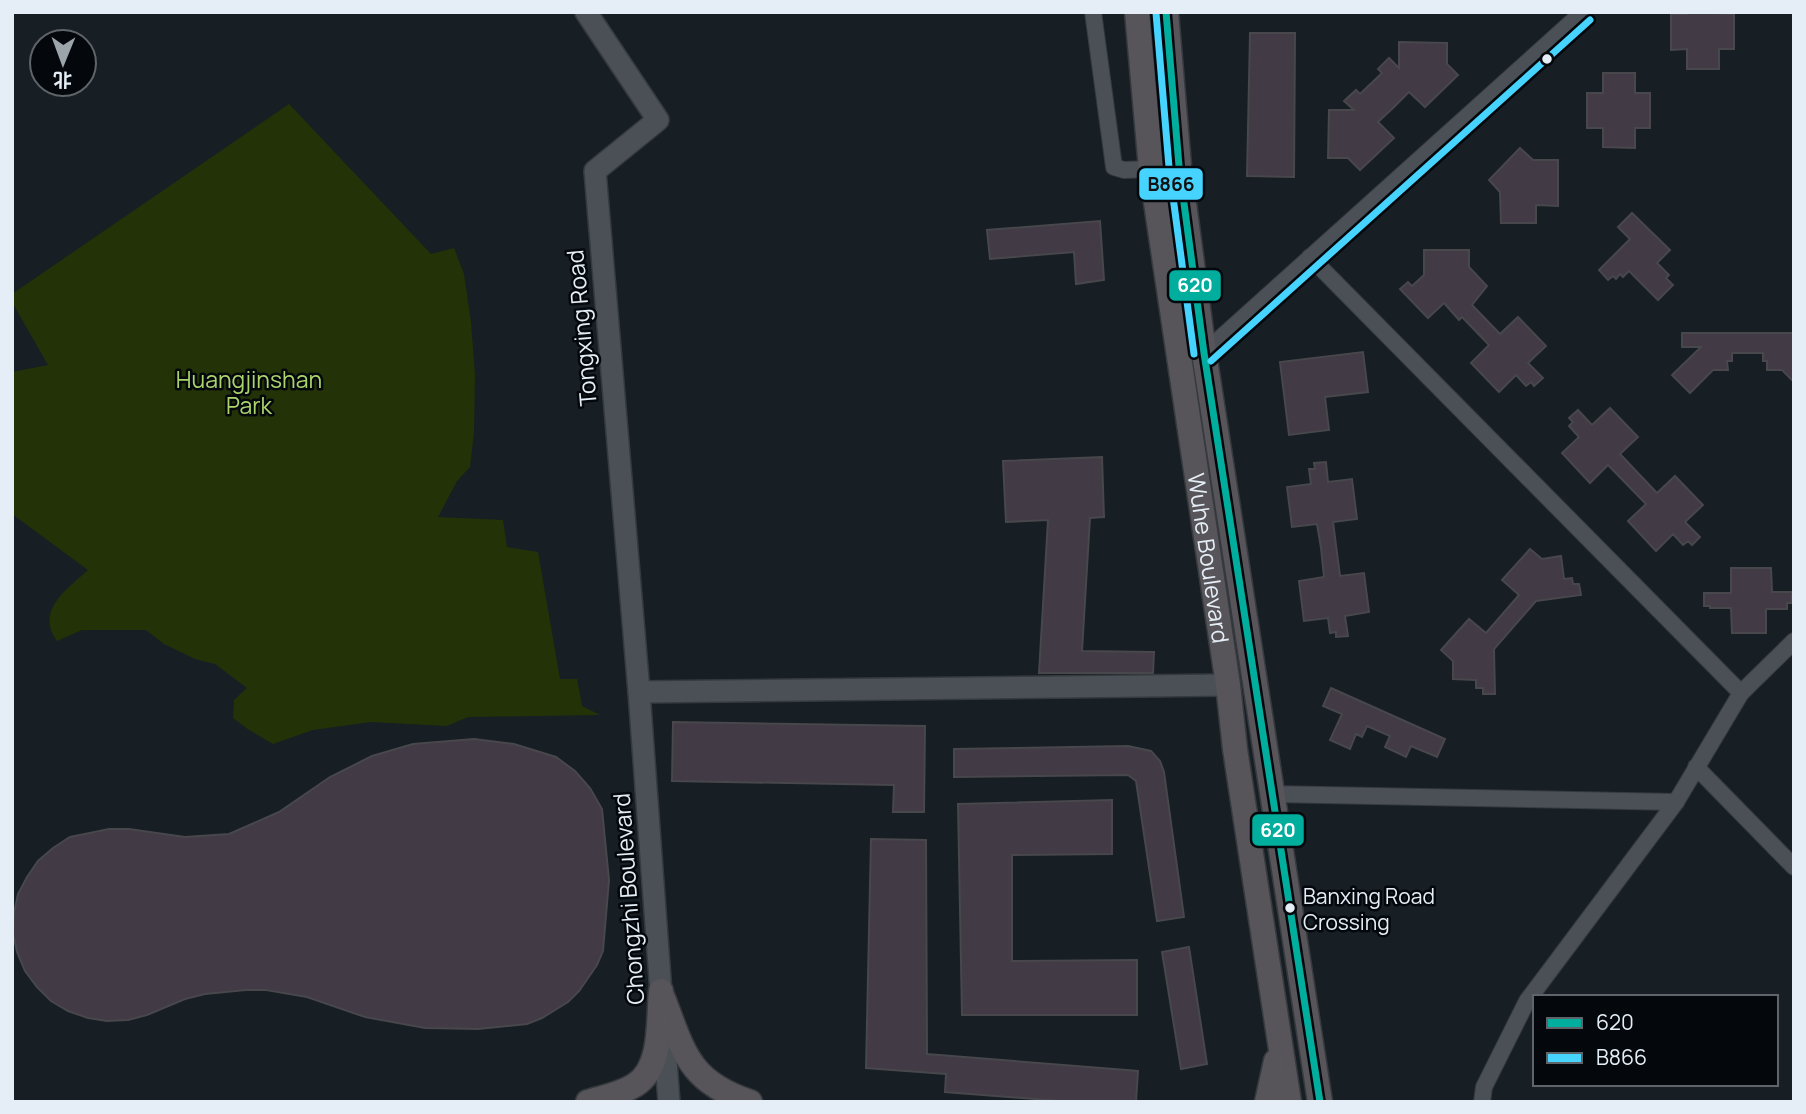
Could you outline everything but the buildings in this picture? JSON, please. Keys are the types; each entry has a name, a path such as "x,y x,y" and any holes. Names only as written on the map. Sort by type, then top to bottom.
{"main road":[{"name":"Wuhe Boulevard","path":"1137,12 1151,169 1228,685 1234,750 1289,1102"},
{"name":"Wuhe Boulevard","path":"1166,12 1179,166 1204,353 1320,1102"},
{"path":"588,1102 638,1084 652,1064 661,991"},
{"path":"661,991 683,1051 697,1073 717,1089 750,1102"},
{"path":"1267,1102 1279,1040"},
{"path":"1311,1052 1330,1102"}],"street":[{"name":"Tongxing Road","path":"586,12 658,120 594,171 639,692"},
{"path":"1093,12 1114,167 1124,170 1151,169"},
{"path":"1204,353 1583,12"},
{"path":"1310,257 1741,693"},
{"path":"1482,1102 1484,1087 1527,1001 1676,802 1741,693 1794,641"},
{"path":"639,692 1228,685"},
{"name":"Chongzhi Boulevard","path":"639,692 669,1102"},
{"path":"1696,767 1794,867"},
{"path":"1272,794 1676,802"}],"green space":[{"name":"Huangjinshan Park","path":"289,104 431,254 454,248 464,274 471,322 475,375 474,432 470,467 457,481 438,517 503,520 507,547 538,552 560,679 577,679 582,706 600,715 468,717 447,726 371,722 313,730 273,744 233,718 234,700 247,688 215,664 195,659 164,644 146,630 82,630 57,641 51,630 49,620 56,602 88,570 12,514 12,372 48,365 12,302 12,294"}],"transit line":[{"name":"620","path":"1166,12 1179,166 1204,353 1320,1102"},
{"name":"B866","path":"1156,13 1169,167 1194,354"},
{"name":"B866","path":"1211,361 1590,20"}],"place":[{"name":"Banxing Road Crossing","path":"1290,908"}]}
